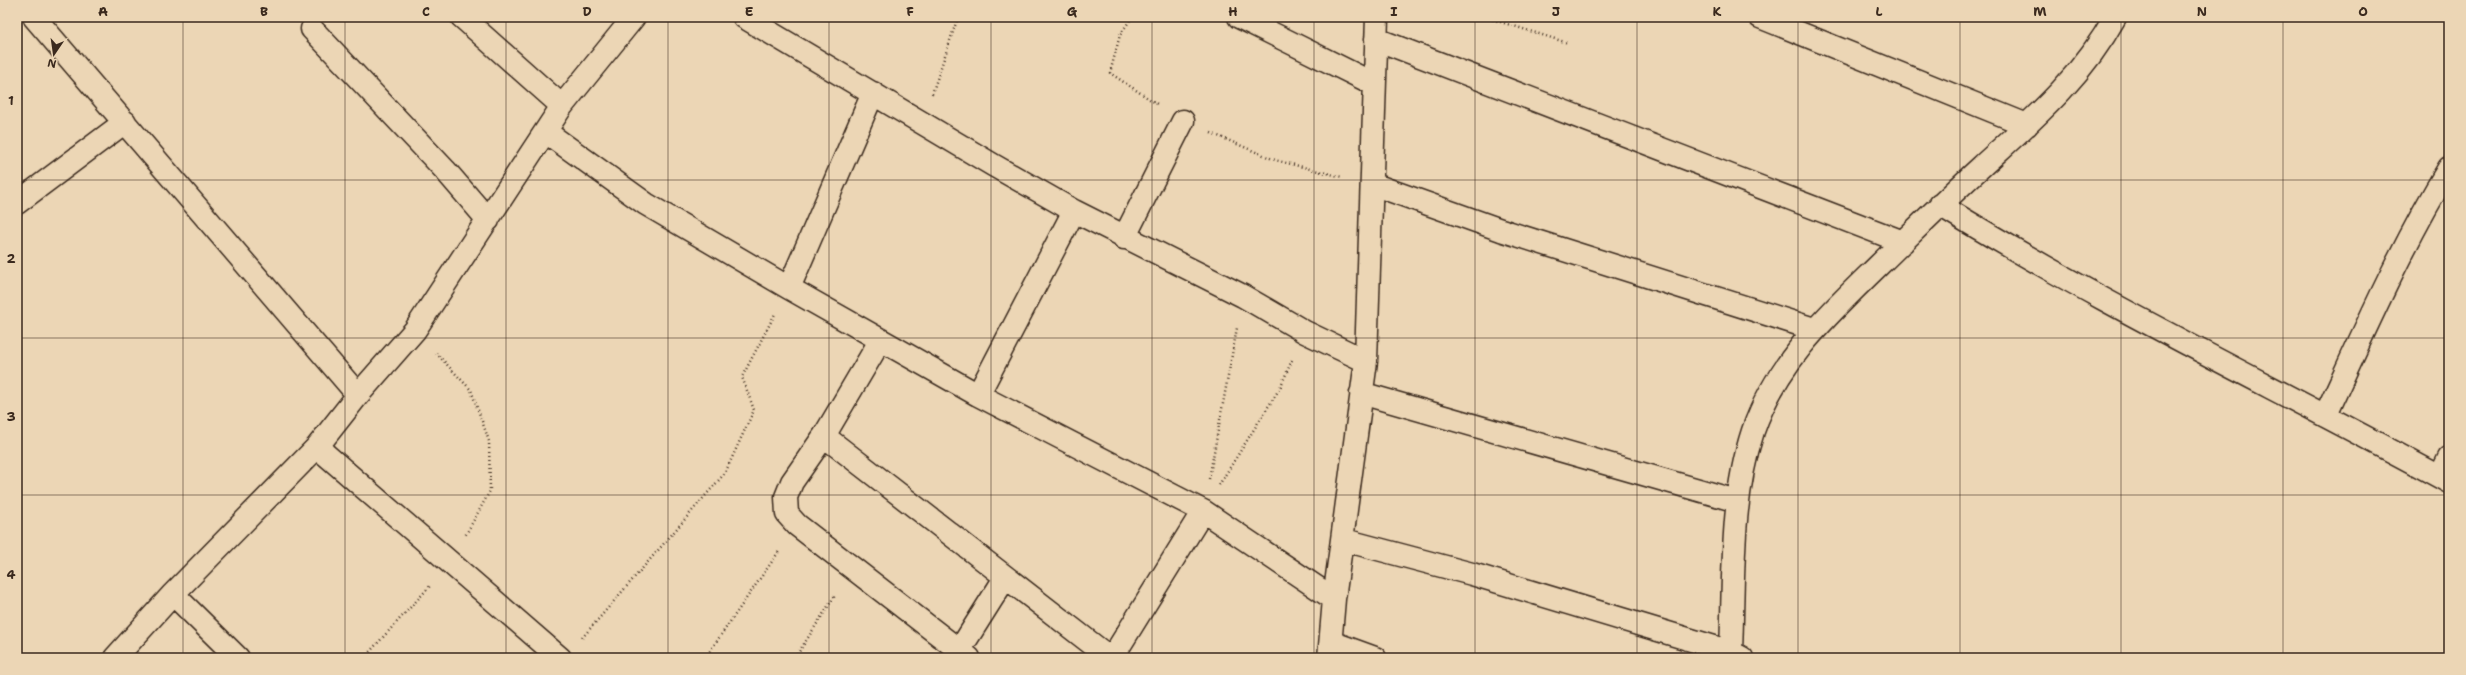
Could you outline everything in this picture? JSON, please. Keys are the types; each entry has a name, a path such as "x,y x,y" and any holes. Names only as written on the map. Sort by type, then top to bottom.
{"street":[{"path":"34,17 358,395"},
{"path":"462,17 562,106"},
{"path":"115,658 173,594 317,447 358,395 415,330 562,106 634,17"},
{"path":"744,17 923,122 992,165 1074,211 1124,238 1243,296 1305,332 1366,360"},
{"path":"1241,17 1374,84"},
{"path":"1375,658 1330,650 1334,599 1344,540 1366,360 1377,17"},
{"path":"1760,17 2027,125"},
{"path":"1344,540 1472,574 1734,656 1737,501 1753,431 1775,381 1814,329 1940,205 2056,98 2099,46 2116,17"},
{"path":"312,29 445,170 488,220"},
{"path":"1376,39 1903,242"},
{"path":"789,288 873,93"},
{"path":"1124,238 1183,121"},
{"path":"17,203 125,122"},
{"path":"546,132 646,204 789,288 978,395 1203,511 1334,599"},
{"path":"2325,416 2419,217 2449,168"},
{"path":"1372,184 1501,230 1814,329"},
{"path":"1940,205 2032,261 2325,416 2446,472"},
{"path":"978,395 1074,211"},
{"path":"880,340 824,436 792,482 786,497 787,514 797,525 964,654 1005,578"},
{"path":"1361,393 1737,501"},
{"path":"824,436 1005,578 1111,658 1203,511"},
{"path":"317,447 560,658"},
{"path":"173,594 238,658"}],"path":[{"path":"923,122 958,17"},
{"path":"1132,17 1120,35 1110,72 1183,121 1275,160 1372,184"},
{"path":"1485,17 1568,44"},
{"path":"580,640 725,473 754,410 742,377 789,288"},
{"path":"1203,511 1243,296"},
{"path":"364,658 451,562 490,491 489,441 471,390 415,330"},
{"path":"1203,511 1280,388 1305,332"},
{"path":"705,658 797,525"},
{"path":"795,658 853,567"}]}
